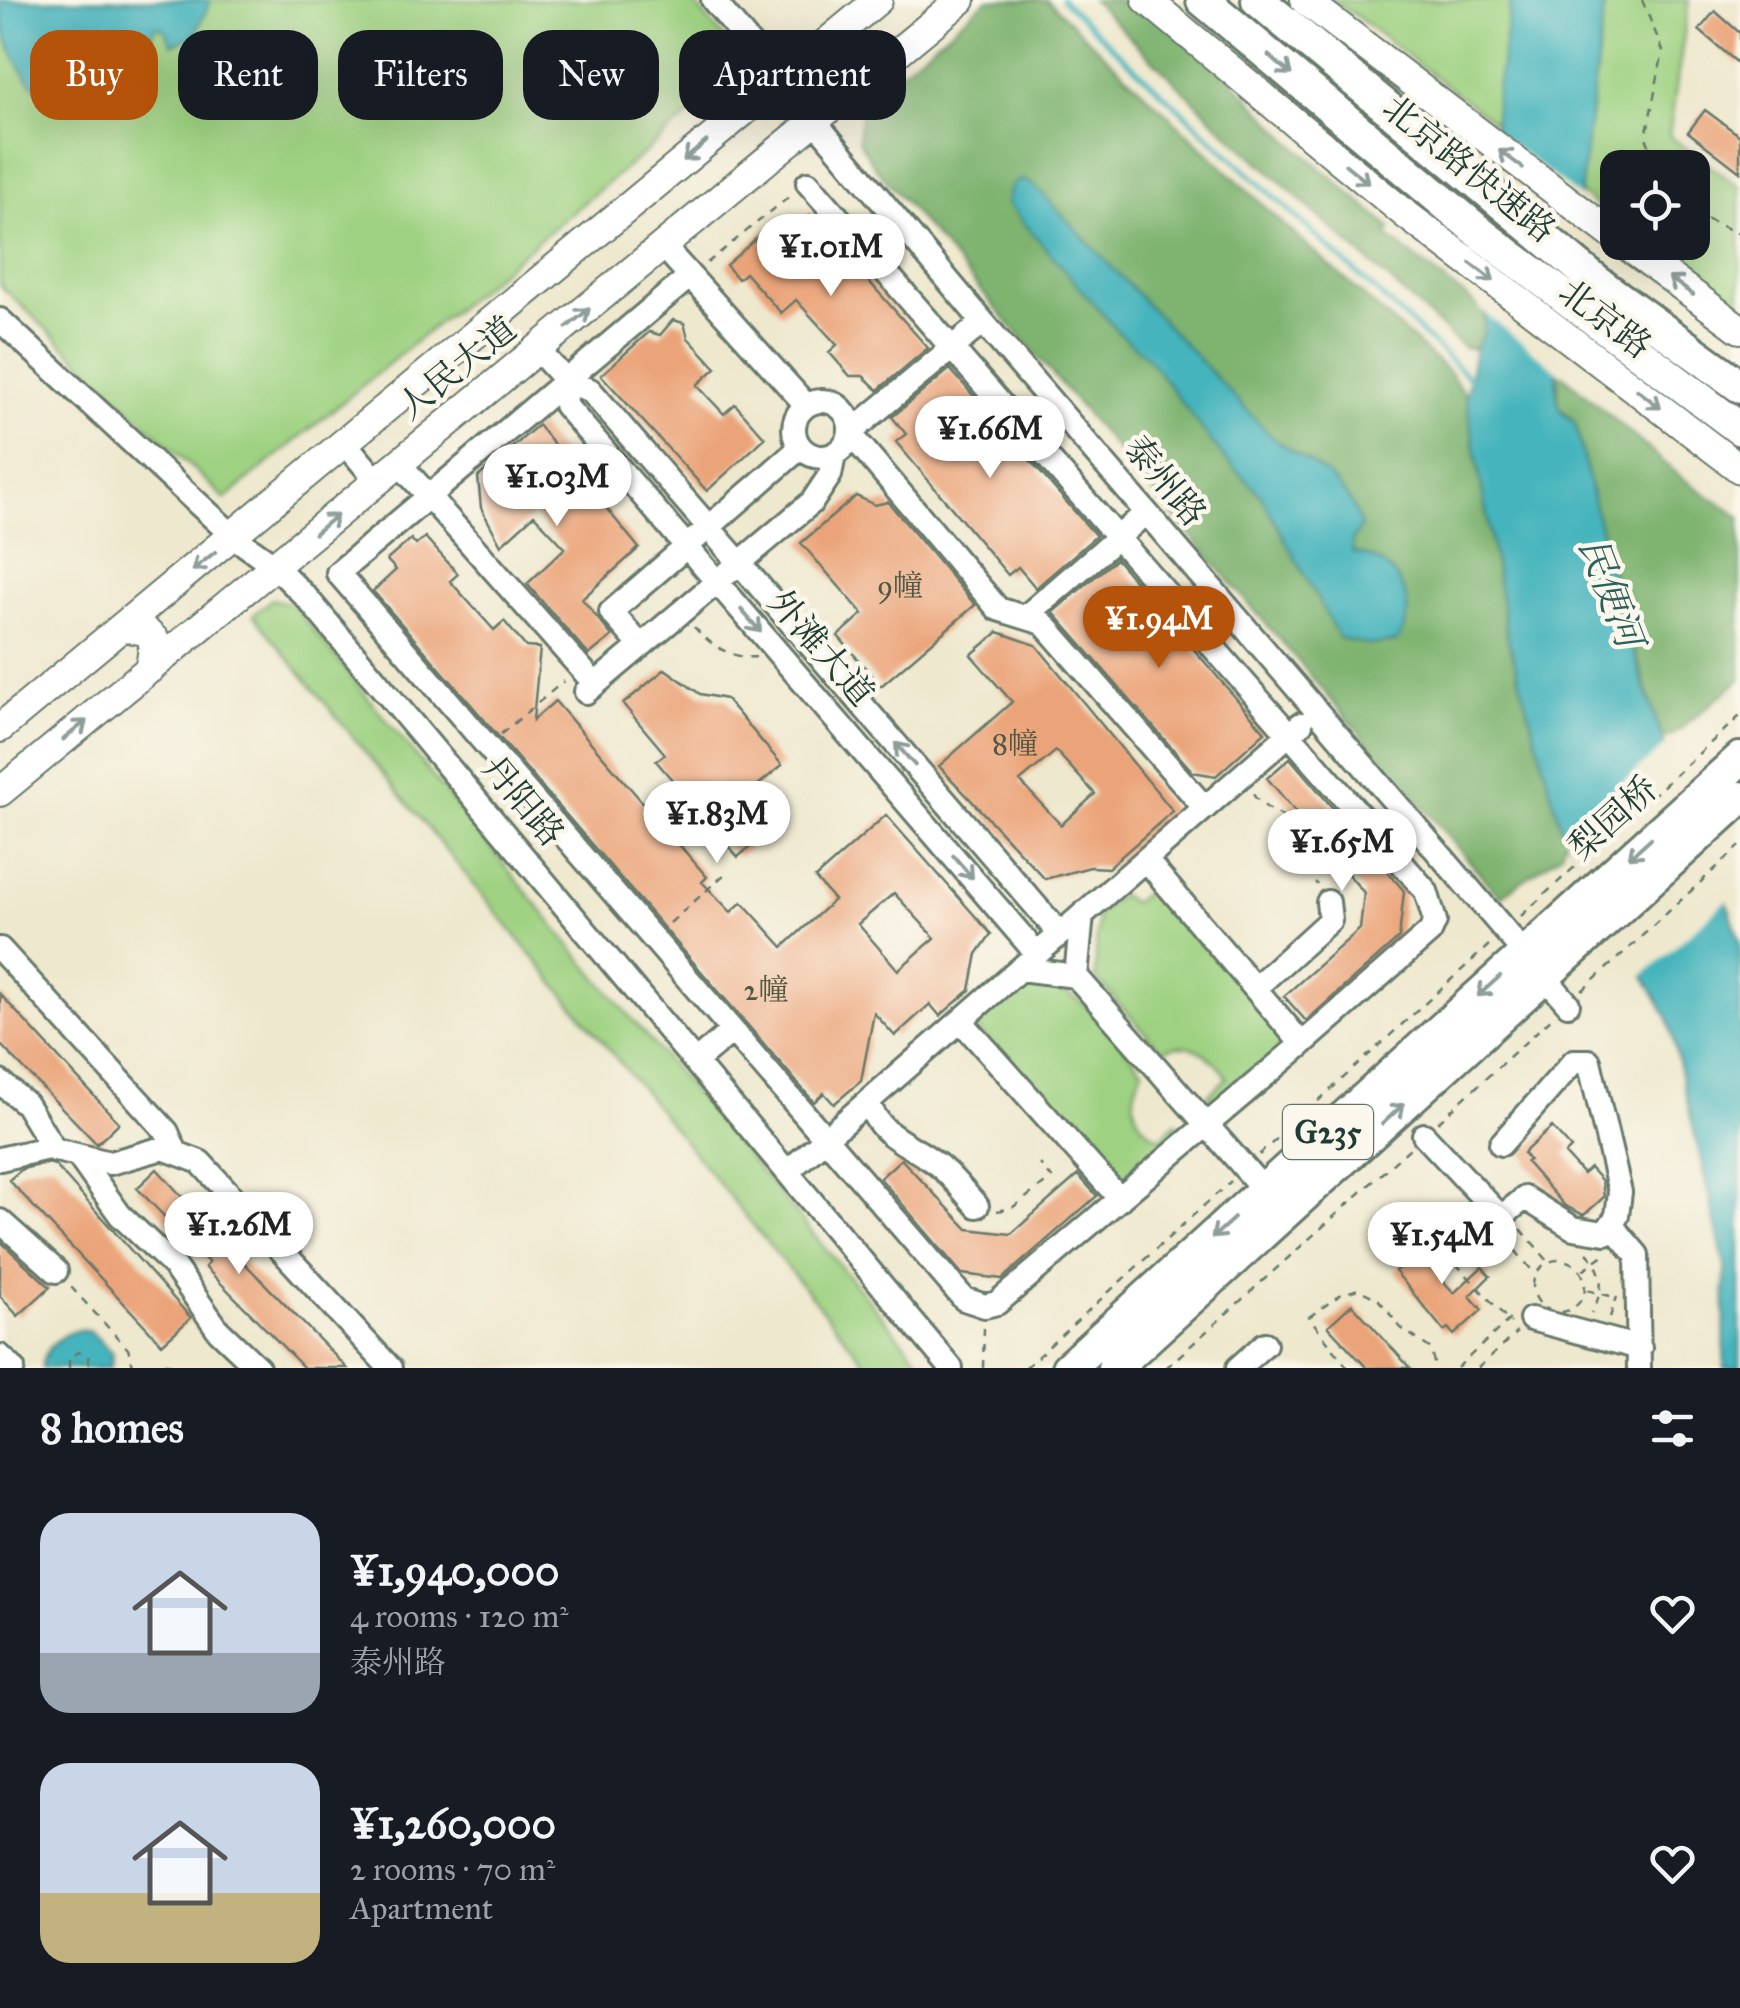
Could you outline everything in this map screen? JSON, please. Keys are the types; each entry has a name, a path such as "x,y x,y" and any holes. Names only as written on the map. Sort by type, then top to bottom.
{"highway":[{"name":"北京路快速路","path":"1203,0 1484,236 1740,428"},
{"name":"北京路快速路","path":"1258,0 1598,284 1740,386"},
{"name":"G235","path":"1700,814 1740,758"},
{"name":"G235","path":"1700,814 1740,798"},
{"name":"梨园桥","path":"1523,954 1596,909 1700,814"},
{"name":"G235","path":"1068,1368 1255,1178 1523,954"},
{"name":"G235","path":"1114,1368 1523,954"}],"main road":[{"name":"人民大道","path":"842,30 878,0"},
{"name":"人民大道","path":"0,792 816,123 929,12 961,0"},
{"name":"北京路","path":"1146,0 1404,213 1738,468"},
{"name":"北京路","path":"1305,0 1600,227"},
{"name":"人民大道","path":"0,728 733,120"},
{"name":"北京路","path":"1646,260 1740,329"},
{"path":"124,626 145,631 154,639 150,669"}],"street":[{"name":"泰州路","path":"713,0 739,30"},
{"name":"泰州路","path":"814,120 1568,1004"},
{"path":"338,573 952,1288 964,1299 984,1306 1005,1297 1430,932 1435,910 1426,891 808,182"},
{"path":"664,247 806,405"},
{"path":"308,598 690,276"},
{"name":"丹阳路","path":"0,320 234,536 276,566 308,598 950,1368"},
{"path":"346,443 429,497 587,681 641,646 812,502 830,475 834,454 850,433 983,322"},
{"name":"外滩大道","path":"538,350 566,382 590,390 1060,934"},
{"name":"外滩大道","path":"566,382 565,404 777,651 1029,962"},
{"path":"806,405 834,402 847,415 850,433 998,609 1043,623 1205,808"},
{"path":"806,405 793,430 800,448 816,456 834,454"},
{"path":"641,646 611,612 800,448"},
{"path":"1025,617 1146,513"},
{"path":"391,698 422,670"},
{"path":"787,1172 1315,712"},
{"path":"544,881 578,852"},
{"path":"1146,860 1302,1044"},
{"path":"1255,988 1330,920 1328,902"},
{"path":"1076,976 1082,915"},
{"path":"0,949 167,1132 174,1148 200,1162 390,1368"},
{"path":"1029,962 1076,976 1255,1178"},
{"path":"961,1021 1120,1199"},
{"path":"695,1062 732,1032"},
{"path":"1501,1144 1578,1057 1590,1061 1620,1192 1594,1235"},
{"path":"0,1082 26,1104 54,1150"},
{"path":"868,1102 875,1123 885,1133 942,1168 977,1206"},
{"path":"1424,1135 1502,1218 1525,1198 1573,1228 1630,1241 1637,1256 1639,1358 1586,1336 1520,1316"},
{"path":"0,1159 28,1150 54,1150 81,1160 110,1163 174,1148"},
{"path":"81,1160 120,1214 173,1265 219,1331 258,1368"},
{"path":"0,1221 56,1271"},
{"path":"1238,1368 1265,1344"},
{"path":"0,1356 13,1368"}],"path":[{"path":"1642,0 1663,51 1646,137 1651,150"},
{"path":"690,276 808,182"},
{"path":"1710,222 1740,234"},
{"path":"680,613 716,648 752,658 777,651"},
{"path":"487,746 587,681"},
{"path":"1025,1368 1523,954 1597,848 1740,716"},
{"path":"1244,774 1260,806 1282,814 1297,832 1311,874 1328,902"},
{"path":"1166,1368 1740,846"},
{"path":"652,938 724,874"},
{"path":"977,1206 991,1211 1012,1208 1052,1178 1040,1164"},
{"path":"1502,1218 1521,1229 1550,1262"},
{"path":"1502,1218 1505,1239 1536,1275"},
{"path":"1594,1235 1614,1263"},
{"path":"1586,1336 1600,1294 1594,1235"},
{"path":"1434,1240 1520,1316"},
{"path":"1580,1272 1608,1252"},
{"path":"1567,1261 1580,1272 1585,1290 1570,1310 1552,1311 1534,1292 1536,1275 1550,1262 1567,1261"},
{"path":"56,1271 128,1349 134,1368"},
{"path":"1586,1336 1616,1298 1618,1286"},
{"path":"1348,1368 1310,1316 1340,1295 1358,1289 1378,1298 1401,1328 1430,1349 1435,1368"},
{"path":"1585,1290 1640,1304"},
{"path":"983,1368 984,1306"},
{"path":"1457,1368 1520,1316"},
{"path":"1478,1368 1518,1331 1520,1316"},
{"path":"69,1368 69,1358 78,1352 88,1356 90,1368"},
{"path":"150,1368 166,1362 178,1368"}],"green space":[{"path":"0,0 691,0 717,30 679,30 679,120 684,120 225,499 0,285"},
{"path":"987,0 1047,0 1285,226 1450,373 1466,396 1508,639 1565,839 1561,853 1500,897 874,166 858,140 860,120 906,120 906,67"},
{"path":"1092,0 1157,0 1291,142 1391,229 1386,235 1484,311 1484,334 1475,349 1464,348 1224,130"},
{"path":"1328,0 1511,0 1495,123 1352,13"},
{"path":"1605,0 1689,0 1669,136 1688,150 1600,150 1600,208 1580,193"},
{"path":"1710,166 1740,188 1740,315 1667,260 1710,260"},
{"path":"1558,371 1682,478 1740,517 1740,680 1673,735 1662,739 1608,563 1575,423 1558,405"},
{"path":"272,599 292,604 568,943 926,1368 870,1368 253,615"},
{"path":"1156,883 1289,1044 1218,1107 1208,1095 1227,1078 1214,1062 1190,1047 1162,1051 1095,977 1098,913 1121,895 1133,903"},
{"path":"1017,986 1059,991 1090,1009 1143,1070 1134,1099 1137,1117 1143,1125 1160,1138 1176,1123 1186,1134 1123,1187 979,1030 978,1021"}],"water":[{"path":"0,0 210,3 197,30 178,30 178,43 172,45 164,29 155,27 30,30 30,81 8,42"},
{"name":"民便河","path":"1511,0 1605,0 1556,391 1562,411 1575,423 1636,661 1740,944 1740,1368 1724,1368 1725,1266 1668,1018 1563,834 1508,639 1466,396 1475,349 1484,334 1496,95"},
{"path":"1021,179 1035,186 1275,440 1315,466 1348,498 1361,527 1352,541 1353,553 1382,563 1401,585 1406,599 1404,628 1396,642 1369,645 1339,638 1260,494 1224,458 1148,358 1118,332 1007,203 1011,187"},
{"path":"80,1330 91,1332 112,1353 111,1368 42,1368 54,1343"}],"pier":[{"path":"1490,128 1581,198 1562,375 1479,308"},
{"path":"1667,744 1732,896 1638,980 1563,834"}],"building":[{"path":"1715,11 1740,33 1740,65 1699,30"},
{"path":"1705,110 1740,136 1740,172 1688,132"},
{"path":"810,215 928,348 878,390 863,376 850,376 829,352 837,345 796,300 781,313 745,273 738,279 726,265 768,228 773,234 785,224 791,231"},
{"path":"673,320 684,323 688,338 716,368 697,385 724,414 735,404 765,438 707,491 601,375 649,332 660,335"},
{"path":"950,369 1096,536 1036,588 1018,567 1008,575 896,442 906,434 892,417"},
{"path":"538,425 639,548 582,599 612,636 589,655 527,584 565,548 534,515 501,545 481,508 478,477"},
{"path":"856,496 875,505 888,502 975,605 881,686 838,636 863,614 801,543"},
{"path":"425,537 458,574 450,581 494,630 504,621 526,647 540,648 533,720 555,701 707,877 702,882 731,912 742,902 783,947 834,900 815,878 886,815 991,934 977,954 970,990 940,1016 930,1004 895,1036 874,1013 861,1081 834,1104 824,1093 814,1102 373,591 396,570 387,560 411,539 416,545","holes":["894,893 935,938 898,970 858,924"]},
{"path":"1116,559 1265,732 1216,776 1193,772 1053,612"},
{"path":"998,632 1036,645 1173,811 1108,868 1090,867 1045,879 939,766 1012,702 971,655","holes":["1056,751 1095,794 1061,825 1020,781"]},
{"path":"665,669 700,694 726,699 782,765 737,803 764,835 738,857 656,761 665,754 623,704"},
{"path":"1290,758 1404,891 1399,938 1306,1021 1284,996 1360,929 1364,893 1267,778"},
{"path":"0,994 119,1123 97,1144 0,1044"},
{"path":"1552,1127 1571,1148 1565,1154 1583,1174 1590,1168 1602,1181 1604,1197 1584,1215 1565,1206 1526,1162 1529,1160 1523,1153"},
{"path":"901,1159 968,1229 1011,1234 1078,1175 1097,1196 1002,1279 962,1274 880,1178"},
{"path":"55,1165 191,1318 162,1344 9,1180 22,1169"},
{"path":"157,1169 347,1368 304,1368 205,1267 209,1263 137,1188"},
{"path":"1457,1237 1466,1247 1436,1273 1454,1293 1482,1267 1490,1276 1470,1296 1482,1310 1454,1335 1448,1328 1444,1331 1395,1271 1423,1246 1434,1258"},
{"path":"0,1241 50,1287 18,1316 0,1296"},
{"path":"1352,1304 1410,1368 1367,1368 1328,1326"}],"waterway":[{"path":"1062,0 1474,382"}]}
